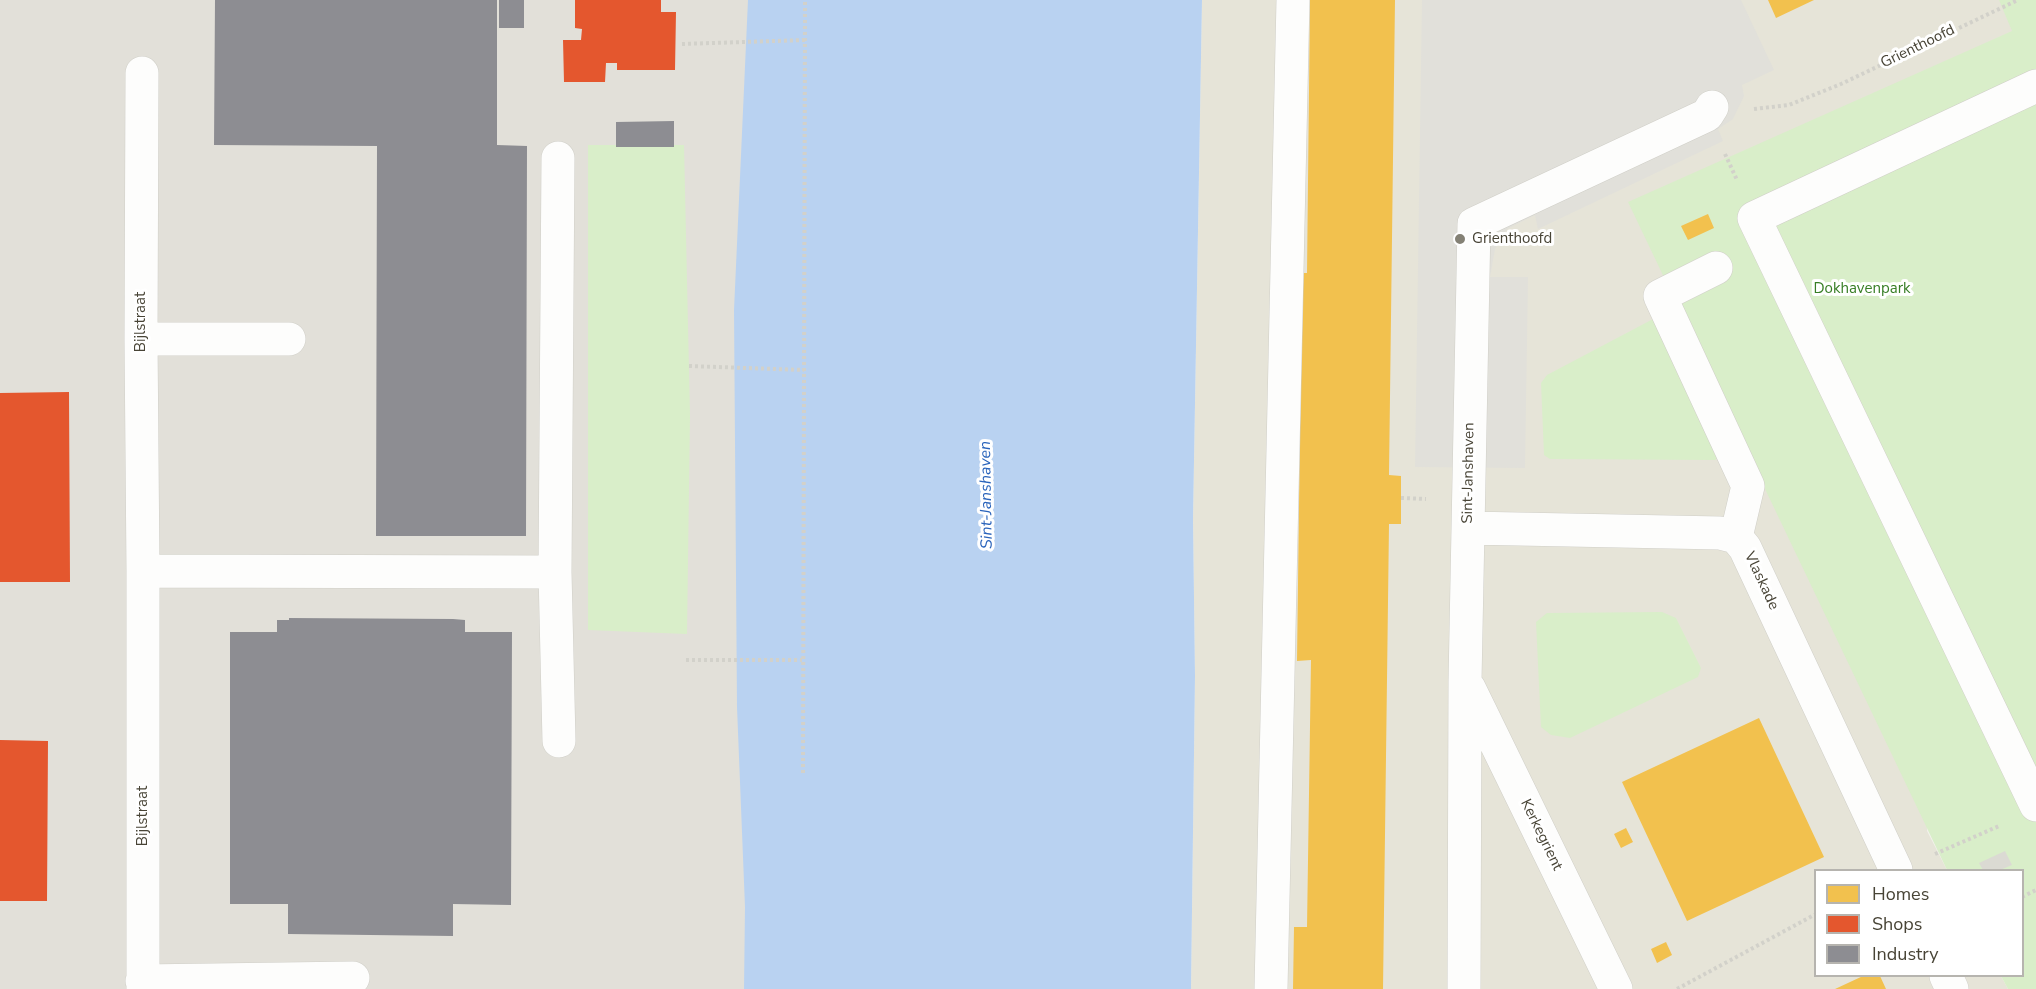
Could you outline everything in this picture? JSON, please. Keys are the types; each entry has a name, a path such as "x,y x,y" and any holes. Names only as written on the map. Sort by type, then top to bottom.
{"street":[{"path":"1271,989 1293,0"},
{"name":"Bijlstraat","path":"142,73 142,985"},
{"path":"2036,86 1754,218 2036,805"},
{"name":"Sint-Janshaven","path":"1464,989 1465,681 1474,224 1710,111"},
{"path":"558,158 555,572 559,741"},
{"path":"1716,268 1660,296 1748,486 1736,537"},
{"path":"141,339 289,339"},
{"name":"Vlaskade","path":"1468,528 1720,533 1736,537 1745,548 1896,869"},
{"path":"143,571 555,572"},
{"name":"Kerkegrient","path":"1465,681 1616,989"},
{"path":"142,985 353,978"}],"path":[{"path":"803,773 806,0"},
{"name":"Grienthoofd","path":"1710,111 1789,105 1841,84 2018,0"},
{"path":"682,44 805,40"},
{"path":"1710,111 1754,218"},
{"path":"689,366 804,369"},
{"path":"686,660 802,660"},
{"path":"1677,989 1814,915"}],"shaded area":[{"path":"0,0 891,0 843,989 0,989"},
{"path":"1202,0 2027,0 1927,831 1946,869 1814,869 1814,977 2002,977 2008,989 1191,989 1195,676 1193,519"},
{"name":"Grienthoofd","path":"1422,0 1741,0 1774,70 1742,85 1744,96 1733,119 1718,129 1723,141 1538,229 1535,215 1507,229 1495,249 1490,277 1528,277 1525,468 1415,467"}],"green space":[{"name":"Dokhavenpark","path":"1999,0 2036,0 2036,989 2008,989 2002,977 2024,977 2024,869 1947,869 1628,202 2012,31"},
{"path":"588,145 684,145 690,415 687,634 588,630"},
{"path":"1655,318 1721,454 1715,460 1550,459 1544,455 1541,383 1547,375"},
{"path":"1662,612 1676,618 1701,668 1698,677 1570,738 1551,735 1541,727 1536,622 1547,613"}],"water":[{"path":"748,0 1202,0 1193,519 1195,676 1191,989 744,989 745,907 737,707 734,310"}],"building: Homes":[{"path":"1310,0 1395,0 1389,475 1401,476 1401,524 1389,524 1383,989 1293,989 1294,927 1307,927 1311,660 1297,661 1302,273 1307,273"},
{"path":"1768,0 1814,0 1776,18"},
{"path":"1708,214 1714,228 1688,240 1681,226"},
{"path":"1759,718 1824,857 1687,921 1622,782"},
{"path":"1626,828 1633,842 1621,848 1614,834"},
{"path":"1666,942 1672,955 1657,963 1651,949"},
{"path":"1861,977 1880,977 1886,989 1835,989"}],"building: Shops":[{"path":"575,0 661,0 661,12 676,12 675,70 617,70 617,63 606,63 605,82 564,82 563,40 581,40 582,29 575,28"},
{"path":"69,392 70,582 0,582 0,393"},
{"path":"0,740 48,741 47,901 0,901"}],"building: Industry":[{"path":"215,0 497,0 497,145 527,146 526,536 376,536 377,146 214,145"},
{"path":"499,0 524,0 524,28 499,28"},
{"path":"674,121 674,147 616,147 616,122"},
{"path":"289,618 453,619 465,620 465,632 512,632 511,905 453,904 453,936 288,934 288,904 230,904 230,632 277,632 277,620 289,620"}],"building: Other":[{"path":"2005,851 2012,865 2002,869 1982,869 1979,863"}],"place":[{"name":"Grienthoofd","path":"1460,239"}]}
